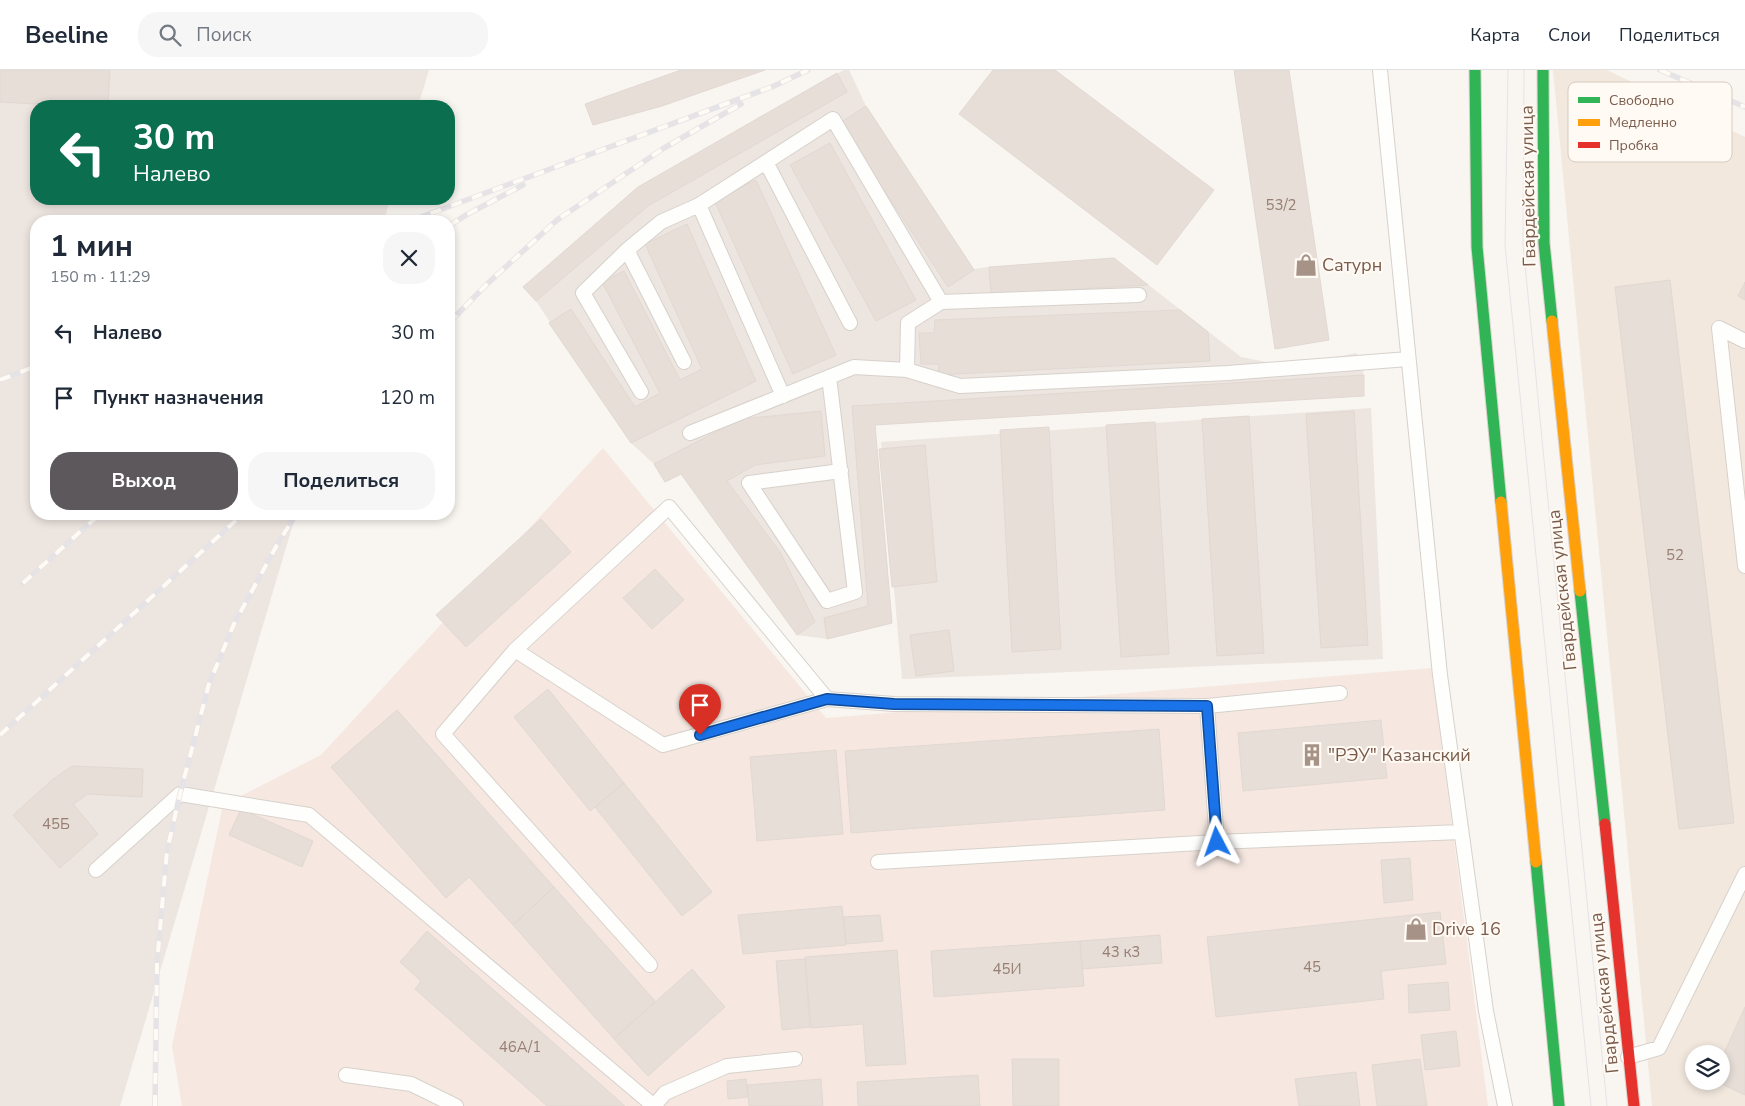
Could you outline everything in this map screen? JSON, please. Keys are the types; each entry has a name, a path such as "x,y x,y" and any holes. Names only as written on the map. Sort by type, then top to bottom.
{"main road":[{"path":"1476,70 1477,247 1559,1106"},
{"name":"Гвардейская улица","path":"1543,70 1544,243 1634,1106"}],"lane":[{"path":"1380,70 1440,675 1486,1011 1504,1106"},
{"path":"641,392 582,293 627,250 661,222 699,205 833,119 941,302"},
{"path":"766,162 850,323"},
{"path":"699,205 782,396"},
{"path":"627,250 684,362"},
{"path":"907,370 908,323 941,302 1139,295"},
{"path":"1745,341 1719,328 1745,566"},
{"path":"690,433 854,367 907,370 960,386 1228,373 1408,358"},
{"path":"829,377 855,592 827,601 750,483 840,471"},
{"path":"650,965 443,734 515,650 669,507 827,699"},
{"path":"515,650 663,746 827,699 894,704 1207,706 1340,693"},
{"path":"1207,706 1217,842"},
{"path":"96,870 180,794 308,814 654,1106 665,1093 727,1066 795,1059"},
{"path":"878,862 1217,842 1461,832"},
{"path":"1628,1057 1659,1048 1745,874"},
{"path":"346,1075 411,1084 456,1106"}],"shaded area":[{"path":"0,70 429,70 420,100 30,100 30,205 388,205 386,215 30,215 30,520 294,520 120,1106 0,1106"},
{"path":"844,70 849,70 866,106 974,269 1114,258 1241,357 1290,367 1356,353 1363,362 1364,396 875,425 892,623 827,639 797,635 681,474 665,482 654,464 631,443 536,301 523,287 638,187"},
{"path":"1553,70 1607,70 1632,82 1568,82 1568,162 1732,162 1732,131 1745,137 1745,1106 1652,1106"},
{"path":"1371,408 1383,659 902,679 881,442"},
{"path":"603,448 826,718 1432,668 1488,1106 182,1106 172,1046 223,805 321,755"}],"building":[{"path":"0,70 110,70 108,100 30,100 30,104 0,102"},
{"path":"681,70 765,70 662,106 593,125 585,104"},
{"path":"993,70 1055,70 1214,190 1157,265 959,114"},
{"path":"1234,70 1289,70 1329,340 1275,349"},
{"path":"837,73 847,92 648,206 536,301 523,287 638,187"},
{"path":"866,106 974,270 948,287 840,123"},
{"path":"830,143 916,300 876,321 790,165"},
{"path":"756,180 836,355 793,374 714,200"},
{"path":"687,224 756,381 631,443 549,323 571,309 635,407 660,393 602,282 624,271 680,380 702,369 645,244"},
{"path":"1114,258 1148,285 991,294 989,267"},
{"path":"1670,280 1734,823 1679,829 1615,287"},
{"path":"1745,282 1745,300 1738,296"},
{"path":"1180,310 1208,332 1210,361 938,375 939,364 921,364 919,333 934,333 935,320"},
{"path":"1364,375 1364,396 875,425 892,623 827,639 824,618 868,606 852,406"},
{"path":"821,411 825,456 755,465 727,481 780,552 815,622 797,635 681,474 665,482 654,464 741,419"},
{"path":"1354,411 1368,645 1321,648 1306,414"},
{"path":"1249,416 1264,653 1217,656 1202,419"},
{"path":"1155,422 1169,654 1121,657 1106,425"},
{"path":"1049,427 1061,649 1012,652 1000,430"},
{"path":"925,445 937,582 892,587 879,449"},
{"path":"541,519 571,552 466,647 436,615"},
{"path":"655,569 684,600 652,629 623,598"},
{"path":"949,630 954,671 916,676 910,635"},
{"path":"548,689 624,783 590,811 514,717"},
{"path":"397,710 554,887 513,925 469,877 446,898 331,767"},
{"name":"\"РЭУ\" Казанский","path":"1381,720 1387,778 1243,791 1238,733"},
{"path":"1159,729 1165,810 851,833 845,751"},
{"path":"836,750 843,834 757,841 750,757"},
{"path":"72,766 143,769 142,797 88,794 73,804 98,834 60,868 13,815 52,780"},
{"path":"624,783 712,892 682,916 595,807"},
{"path":"241,809 313,841 302,867 229,835"},
{"path":"1410,858 1413,900 1384,903 1381,860"},
{"path":"554,887 655,1001 614,1039 513,925"},
{"path":"842,906 846,945 743,954 738,915"},
{"path":"1440,912 1446,964 1381,971 1384,999 1216,1017 1207,937"},
{"path":"880,915 883,941 846,944 843,917"},
{"path":"427,931 625,1106 547,1106 415,989 421,981 400,962"},
{"path":"1160,935 1162,963 1082,969 1080,941"},
{"path":"1080,941 1084,986 934,997 931,951"},
{"path":"897,950 906,1064 866,1066 863,1024 811,1028 805,957"},
{"path":"805,959 810,1027 782,1030 776,961"},
{"path":"692,969 725,1007 648,1076 614,1039"},
{"path":"1448,982 1450,1010 1409,1013 1408,985"},
{"path":"1745,1007 1745,1095 1730,1088 1730,1045 1728,1045"},
{"path":"1456,1031 1460,1066 1425,1070 1421,1035"},
{"path":"1012,1059 1059,1059 1059,1106 1013,1106"},
{"path":"1420,1059 1427,1106 1377,1106 1372,1065"},
{"path":"1356,1072 1360,1106 1299,1106 1295,1079"},
{"path":"978,1075 980,1106 858,1106 857,1082"},
{"path":"746,1079 748,1097 728,1099 727,1081"},
{"path":"821,1079 823,1106 749,1106 747,1085"}],"tram line":[{"path":"1508,70 1505,245 1591,1106"},
{"path":"1524,70 1523,244 1607,1106"}],"railway":[{"path":"455,204 774,86 808,70"},
{"path":"1660,70 1688,82"},
{"path":"1732,101 1745,107"},
{"path":"455,317 486,285 557,220 664,148 741,104"},
{"path":"455,222 523,185"},
{"path":"426,215 453,205"},
{"path":"0,380 30,368"},
{"path":"23,583 93,520"},
{"path":"0,735 236,520"},
{"path":"155,1106 157,963 167,851 180,794 209,684 234,624 292,520"}],"traffic: fast":[{"path":"1475,70 1477,247 1501,502"},
{"path":"1543,70 1544,243 1552,321"},
{"path":"1580,591 1605,824"},
{"path":"1536,862 1559,1106"}],"traffic: slow":[{"path":"1552,321 1580,591"},
{"path":"1501,502 1536,862"}],"traffic: jam":[{"path":"1605,824 1634,1106"}],"place":[{"name":"Сатурн","path":"1306,265"},
{"name":"\"РЭУ\" Казанский","path":"1312,755"},
{"name":"Drive 16","path":"1416,929"}],"route":[{"path":"700,735 827,699 894,704 1207,706 1217,842"}]}
